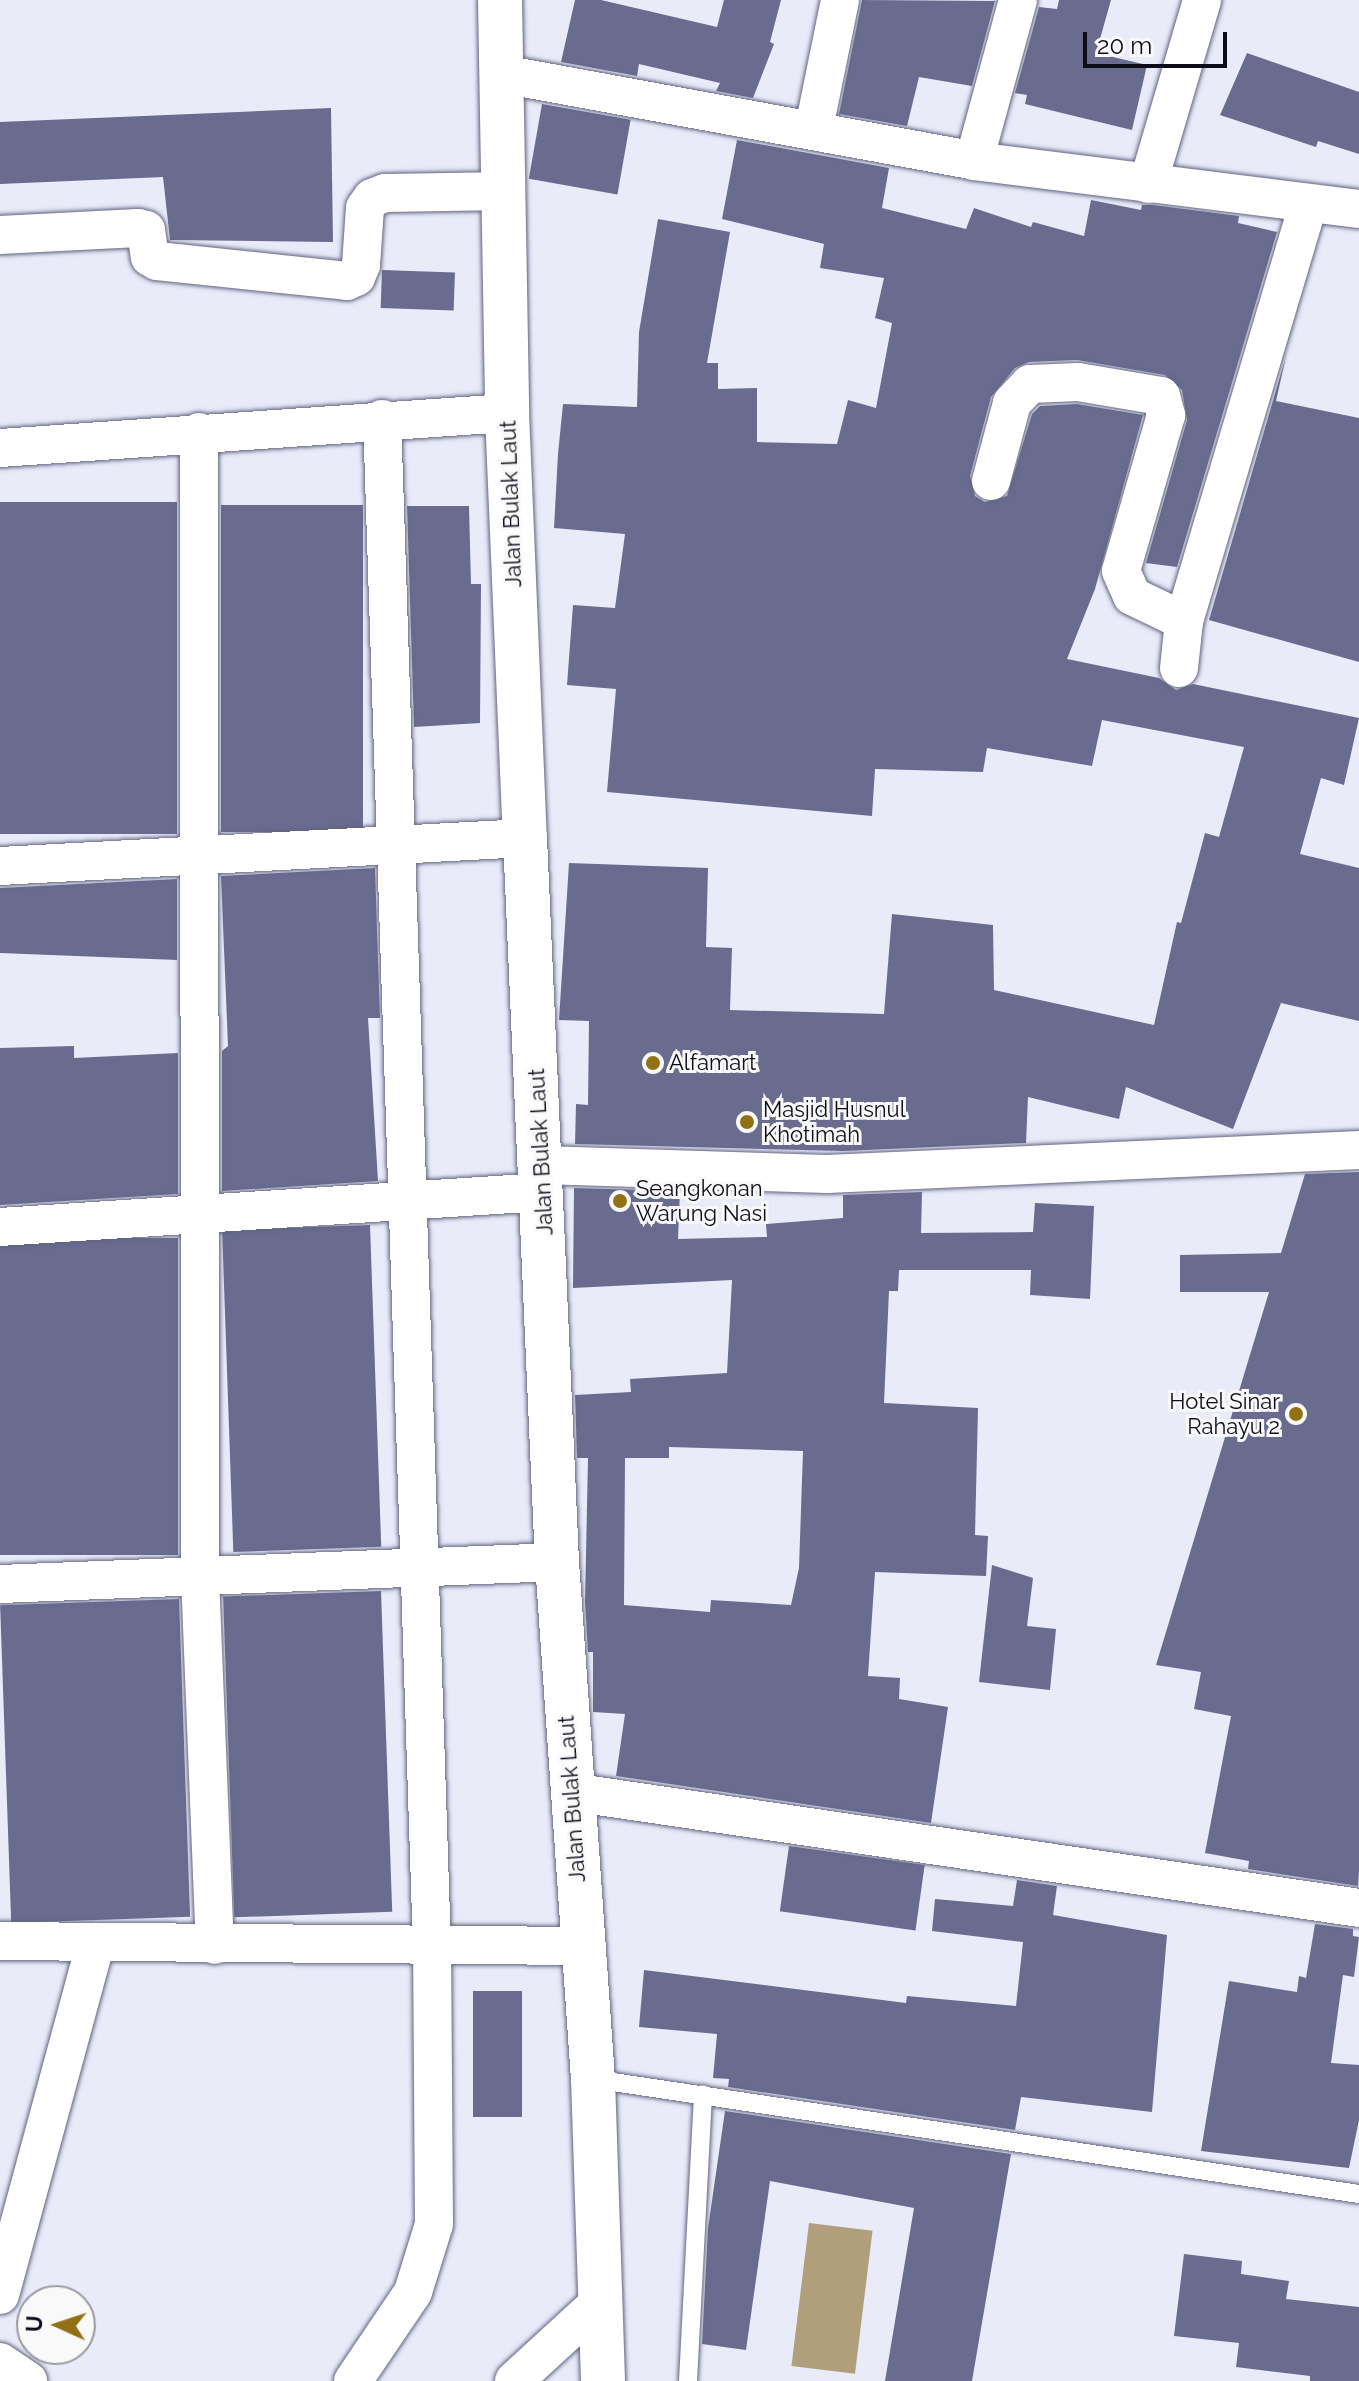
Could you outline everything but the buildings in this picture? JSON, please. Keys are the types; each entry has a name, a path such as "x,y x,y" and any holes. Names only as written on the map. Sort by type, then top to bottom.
{"street":[{"name":"Jalan Bulak Laut","path":"500,0 507,413 525,838 543,1178 557,1562 593,2079 603,2381"},
{"path":"814,128 840,0"},
{"path":"974,161 1018,0"},
{"path":"1148,184 1202,0"},
{"path":"502,74 814,128 974,161 1359,209"},
{"path":"0,235 138,228 146,230 150,257 157,261 347,281 356,277 361,265 365,208 372,198 385,193 504,191"},
{"path":"1179,668 1184,621 1308,205"},
{"path":"991,481 1012,403 1030,384 1078,382 1161,396 1166,415 1122,582 1132,596 1184,621"},
{"path":"0,448 382,419 507,413"},
{"path":"353,2381 413,2292 434,2224 432,1948 393,844 382,419"},
{"path":"199,432 200,1576 215,1945"},
{"path":"0,866 198,858 525,838"},
{"path":"0,1227 408,1201 543,1178 827,1174 1359,1150"},
{"path":"0,1584 557,1562"},
{"path":"571,1792 1359,1908"},
{"path":"0,1941 432,1948 583,1946"},
{"path":"0,2295 96,1942"},
{"path":"514,2381 600,2302"},
{"path":"0,2362 28,2381"}],"lane":[{"path":"593,2079 1359,2194"},
{"path":"688,2381 703,2094"}],"shaded area":[{"path":"809,2223 873,2231 855,2374 791,2366"}],"place":[{"name":"Alfamart","path":"653,1063"},
{"name":"Masjid Husnul Khotimah","path":"747,1122"},
{"name":"Seangkonan Warung Nasi","path":"620,1201"},
{"name":"Hotel Sinar Rahayu 2","path":"1296,1414"}]}
